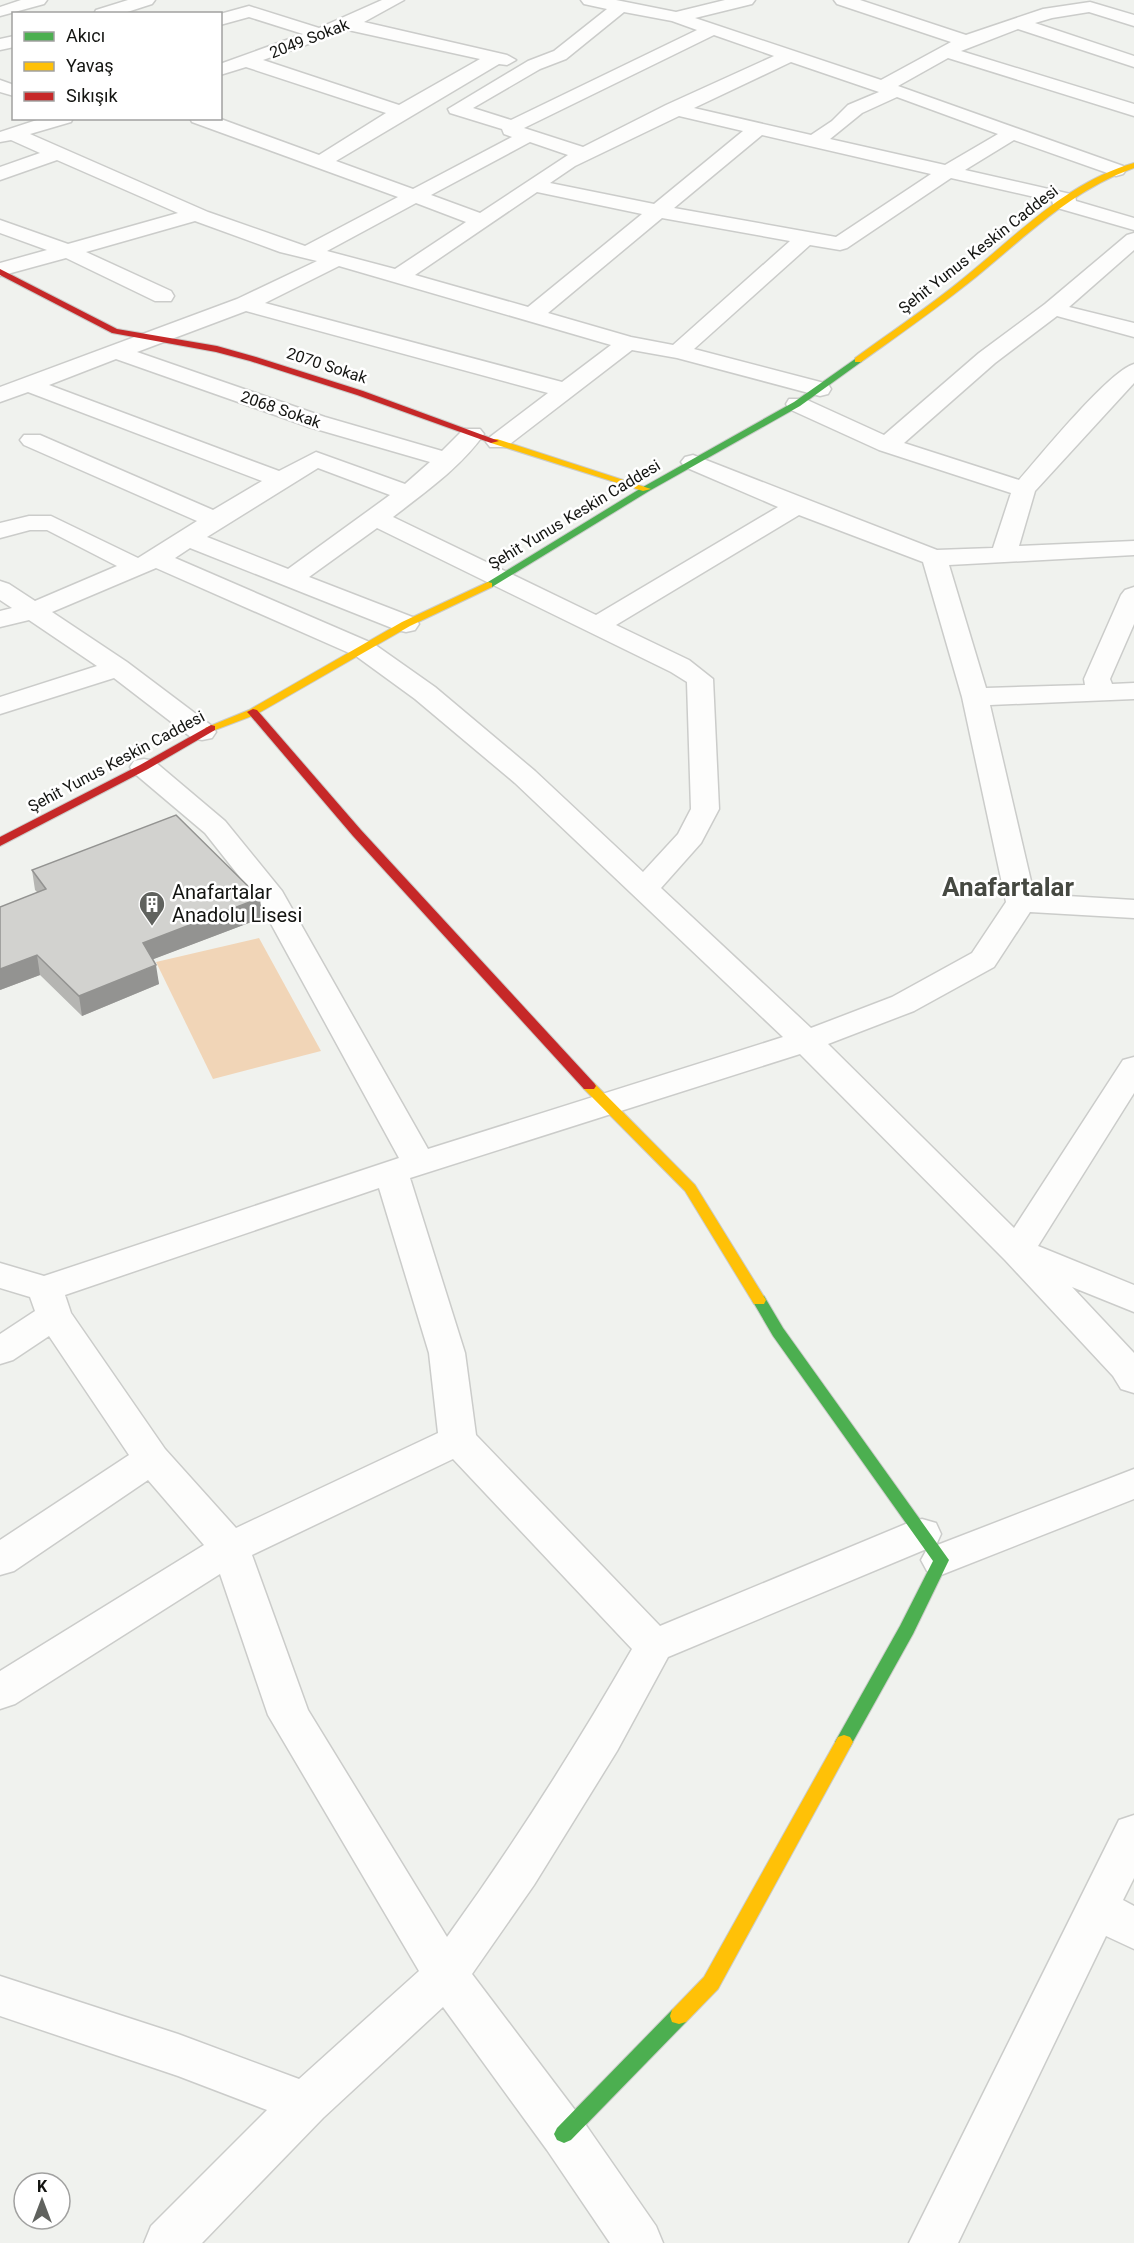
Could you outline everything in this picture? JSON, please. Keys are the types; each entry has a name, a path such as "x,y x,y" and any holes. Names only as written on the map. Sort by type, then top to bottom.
{"street":[{"path":"5,13 38,0"},
{"path":"108,12 146,0"},
{"path":"363,0 389,3"},
{"path":"590,0 621,3 676,17 889,89 1116,170"},
{"path":"676,17 746,0"},
{"path":"843,0 966,41"},
{"name":"2049 Sokak","path":"231,64 347,24 389,3"},
{"path":"585,154 457,109 539,63 560,56 621,3"},
{"path":"881,14 913,3"},
{"path":"1020,3 1049,13"},
{"path":"813,142 839,124 855,109 966,41 1049,13 1091,3 1134,21"},
{"path":"222,19 249,11 320,34"},
{"path":"1017,23 1134,62"},
{"path":"347,24 496,58 626,73"},
{"path":"308,253 416,196 520,132 626,73 711,30"},
{"path":"946,52 1134,110"},
{"path":"399,276 533,185 585,154 673,109 790,55"},
{"path":"321,162 401,112 496,58"},
{"path":"231,64 401,112"},
{"path":"673,109 1064,201 1134,224"},
{"path":"6,136 58,120"},
{"path":"205,120 481,220"},
{"path":"532,315 756,130"},
{"path":"533,185 656,211 840,244 945,173 1011,134"},
{"path":"6,136 56,154 197,214 288,248 399,276 628,343 678,352 820,389"},
{"path":"0,174 56,154"},
{"name":"Şehit Yunus Keskin Caddesi","path":"0,842 144,766 202,732 253,712 365,650 406,624 502,578 646,489 797,404 957,288 1064,201 1116,170 1134,165"},
{"path":"0,271 197,214"},
{"path":"0,226 68,251 163,296"},
{"path":"678,352 806,238"},
{"path":"887,445 987,358 1053,309 1134,239"},
{"path":"10,388 245,304 337,259"},
{"name":"2070 Sokak","path":"0,271 116,331 151,339 208,347 253,359 360,393 472,434 646,489"},
{"path":"245,304 564,390"},
{"path":"1053,309 1134,330"},
{"path":"498,442 628,343"},
{"name":"2068 Sokak","path":"116,352 317,422 448,460"},
{"path":"1004,554 1024,489 1130,379"},
{"path":"10,388 281,480"},
{"path":"797,404 887,445 1024,489"},
{"path":"289,580 410,494 448,460 472,434"},
{"path":"32,440 215,520"},
{"path":"0,619 33,611 146,563 316,459 410,494"},
{"path":"693,462 797,506 934,558 1134,548"},
{"path":"596,626 797,506"},
{"path":"376,518 680,666 700,679 705,809 691,837 645,888"},
{"path":"0,531 29,523 51,523 365,650 425,693 525,777 806,1041 1017,1251 1131,1369"},
{"path":"188,538 289,580 406,624"},
{"path":"0,1351 50,1302 405,1167 806,1041 903,1004 983,960 1021,902 975,697 934,558"},
{"path":"0,589 118,668 202,732"},
{"path":"1100,692 1097,679 1134,595"},
{"path":"0,706 118,668"},
{"path":"975,697 1134,691"},
{"path":"253,712 365,842 607,1105 690,1188 778,1332 931,1547"},
{"path":"144,766 215,827 271,897 405,1167 447,1353 458,1440 654,1646"},
{"path":"1021,902 1070,907 1134,909"},
{"path":"1017,1251 1134,1067"},
{"path":"1017,1251 1134,1299"},
{"path":"0,1275 50,1302 152,1459 230,1548 289,1715 446,1975 564,2134 639,2243"},
{"path":"0,1692 230,1548 458,1440"},
{"path":"0,1560 152,1459"},
{"path":"168,2243 306,2103 446,1975 519,1872 602,1739 654,1646 931,1547 1134,1483"},
{"path":"564,2134 711,1983 907,1629 931,1547"},
{"path":"933,2243 1116,1918 1134,1833"},
{"path":"0,1996 178,2055 306,2103"}],"shaded area":[{"path":"259,938 321,1051 213,1079 156,962"}],"building":[{"name":"Anafartalar Anadolu Lisesi","path":"176,815 260,898 143,943 156,965 79,996 37,955 0,969 0,907 46,889 32,870"}],"traffic: fast":[{"path":"488,585 646,489 797,404 858,360"},
{"path":"759,1300 778,1332 941,1560 907,1629 844,1742"},
{"path":"564,2134 679,2016"}],"traffic: slow":[{"path":"858,360 958,287 1064,201 1110,174 1134,165"},
{"path":"494,441 646,489"},
{"path":"211,728 253,712 406,624 488,585"},
{"path":"589,1086 690,1188 759,1300"},
{"path":"679,2016 711,1983 844,1742"}],"traffic: jam":[{"path":"0,272 115,331 217,349 253,359 360,393 494,441"},
{"path":"253,712 357,833 589,1086"},
{"path":"0,842 144,767 211,728"}],"place":[{"name":"Anafartalar Anadolu Lisesi","path":"152,927"}],"district":[{"name":"Anafartalar","path":"1008,887"}]}
